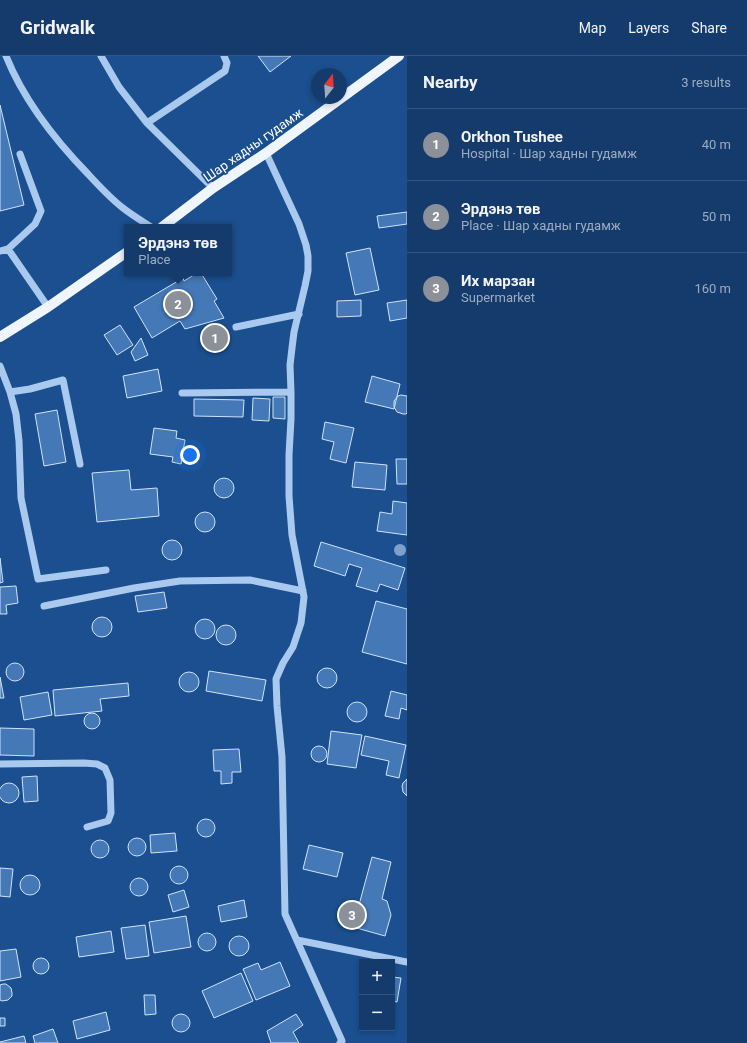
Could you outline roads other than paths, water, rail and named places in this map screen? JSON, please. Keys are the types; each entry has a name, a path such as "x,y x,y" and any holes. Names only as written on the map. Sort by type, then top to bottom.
{"main road":[{"name":"Шар хадны гудамж","path":"166,224 213,188 266,153 399,56"},
{"path":"0,337 48,307 124,254"}],"street":[{"path":"6,56 20,88 50,131 100,187 123,208 147,224"},
{"path":"100,56 119,87 147,123 213,188"},
{"path":"147,123 225,71 227,63 224,56"},
{"path":"266,153 299,224 308,256 308,270 290,365 291,392 289,496 292,535 304,597 301,623 293,647 283,663 276,679 282,757 286,914 342,1041 340,1043"},
{"path":"0,251 8,249 35,224 41,210 20,154"},
{"path":"8,249 48,307"},
{"path":"236,326 299,314"},
{"path":"0,366 10,392 16,414 19,441 21,498 38,579 106,570"},
{"path":"10,392 63,380 80,464"},
{"path":"182,393 291,392"},
{"path":"44,606 134,588 180,581 250,580 303,591"},
{"path":"0,764 84,763 97,764 105,768 110,780 111,813 108,821 87,827"},
{"path":"297,940 407,962"}],"place":[{"name":"Эрдэнэ төв","path":"178,304"},
{"name":"Orkhon Tushee","path":"215,338"},
{"name":"Их марзан","path":"352,915"}]}
